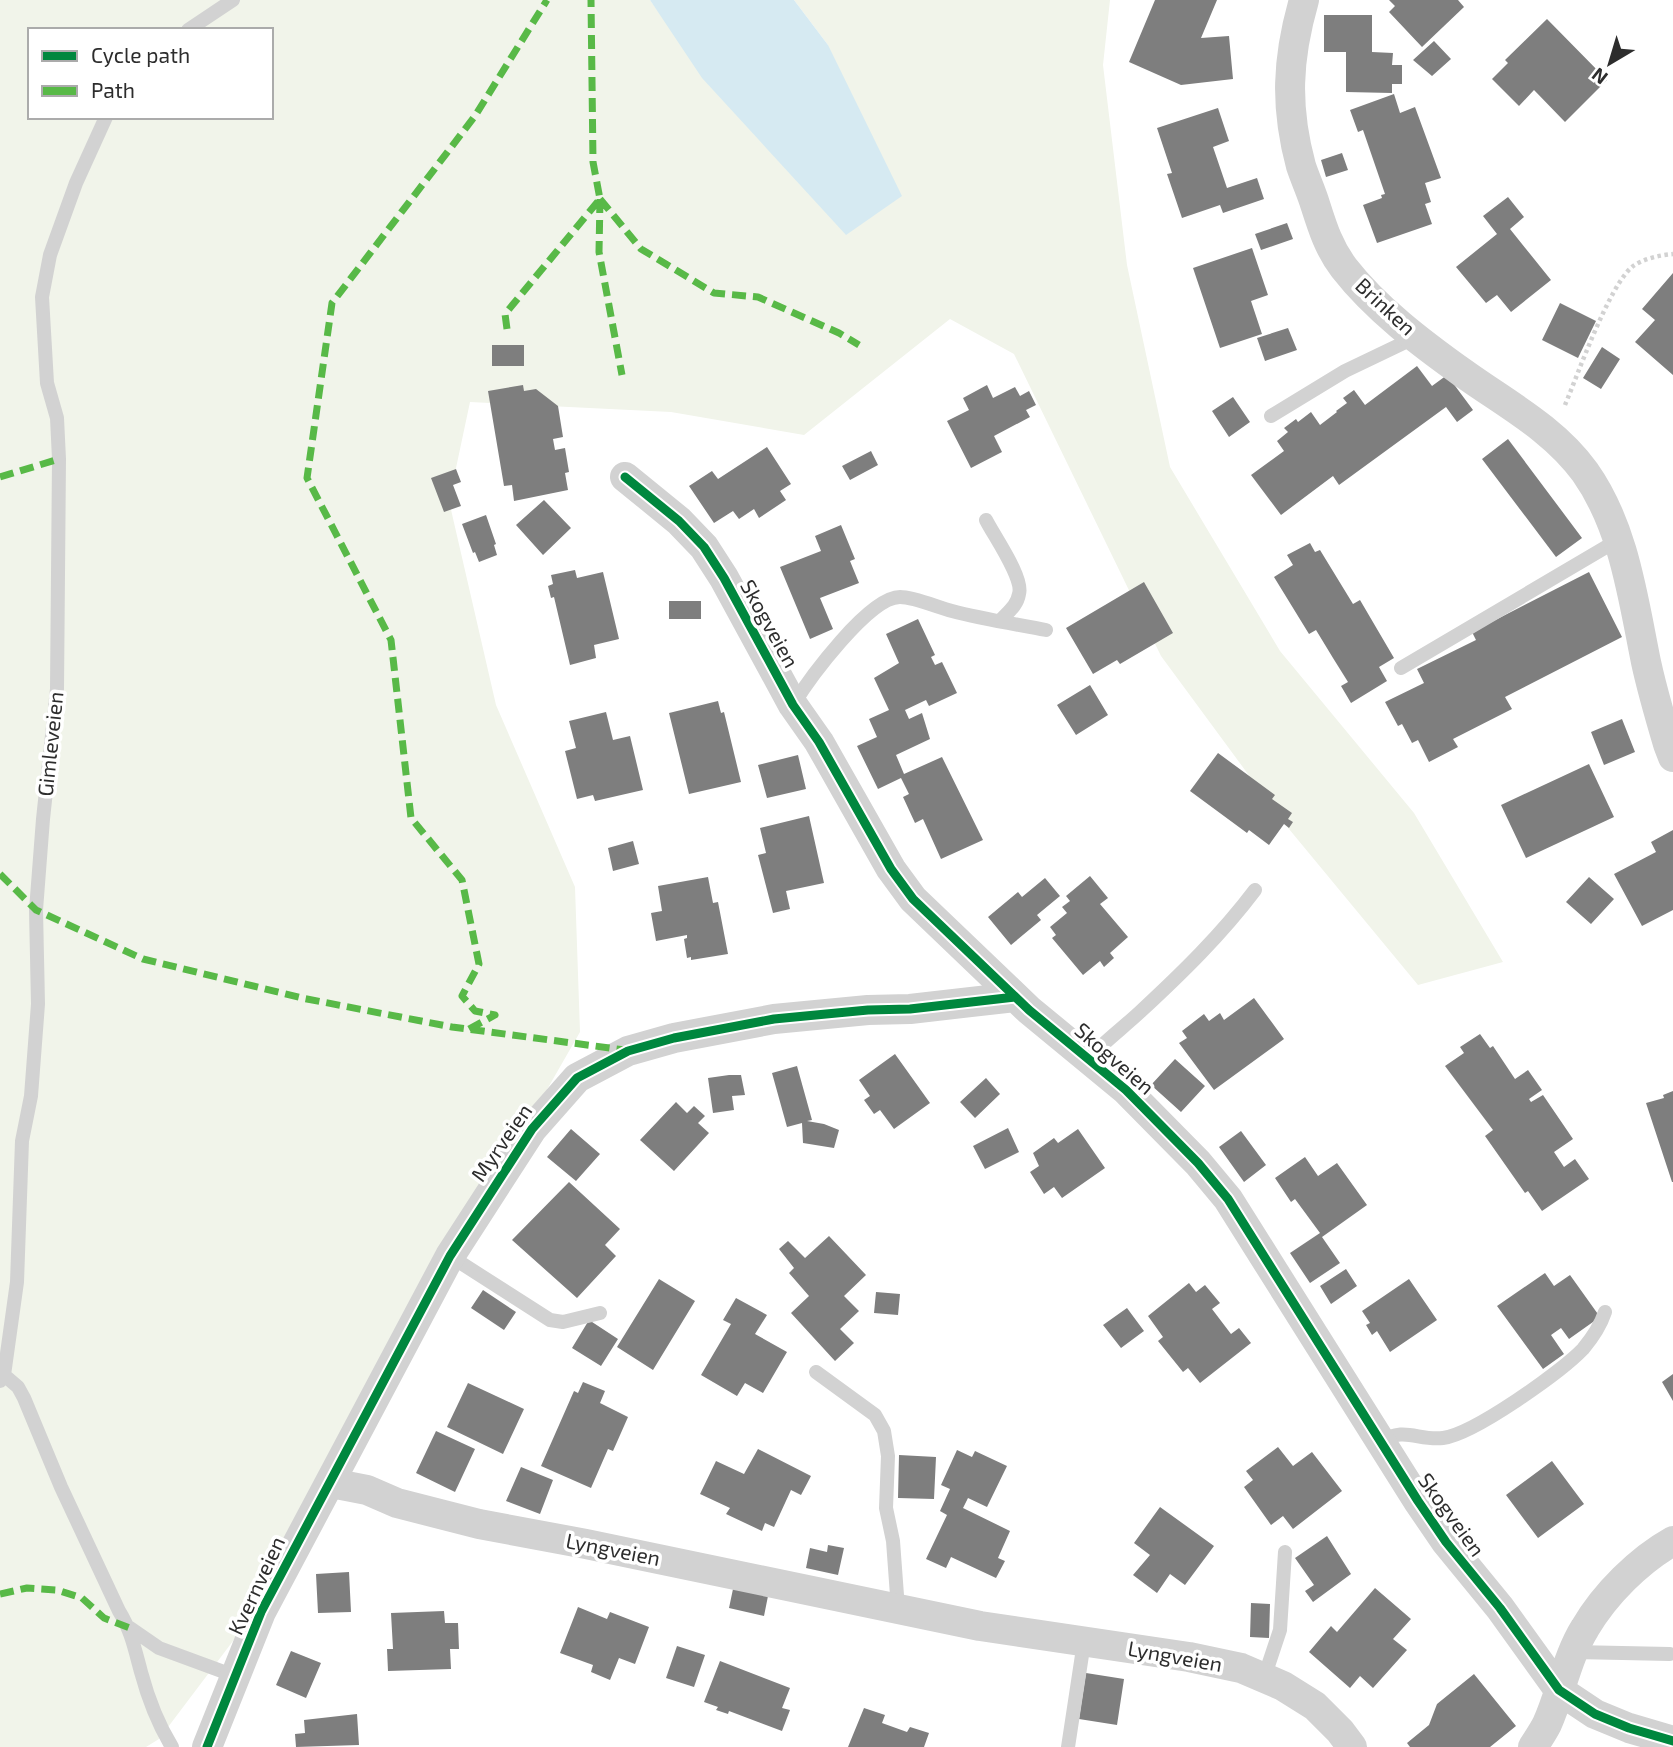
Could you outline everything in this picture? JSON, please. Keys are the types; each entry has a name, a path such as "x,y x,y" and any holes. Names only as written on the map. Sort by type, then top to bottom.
{"street":[{"name":"Brinken","path":"1304,0 1293,40 1289,94 1294,136 1302,170 1325,240 1344,268 1369,295 1416,337 1552,435 1587,475 1605,507 1618,540 1639,619 1646,664 1673,757"},
{"name":"Skogveien","path":"625,477 641,487 704,547 724,578 793,705 818,742 891,869 913,900 1015,997 1089,1058 1162,1126 1228,1199 1446,1542 1500,1608 1559,1690"},
{"name":"Myrveien","path":"331,1483 368,1407 450,1256 532,1129 577,1078 628,1051 674,1038 774,1019 867,1010 910,1009 1015,997"},
{"name":"Lyngveien","path":"331,1483 367,1490 397,1503 479,1524 980,1626 1189,1657 1241,1668 1283,1686 1315,1706 1352,1747"},
{"name":"Kvernveien","path":"207,1747 261,1612 304,1528 331,1483"},
{"path":"1533,1747 1547,1724 1584,1629 1602,1603 1653,1552 1673,1541"},
{"path":"1559,1690 1595,1714 1629,1728 1673,1741"}],"lane":[{"path":"191,28 233,0"},
{"name":"Gimleveien","path":"2,1378 17,1282 22,1140 31,1097 38,1004 36,910 57,689 59,459 57,418 47,383 42,297 50,255 71,195 105,119"},
{"path":"1271,416 1345,371 1416,337"},
{"path":"986,520 1018,579 1021,591 1017,603 1000,621"},
{"path":"1401,668 1618,540"},
{"name":"Skogveien","path":"793,705 810,678 854,628 877,606 899,596 1046,630"},
{"path":"1089,1058 1195,961 1226,928 1255,890"},
{"path":"450,1256 550,1320 571,1321 600,1313"},
{"path":"1381,1442 1400,1434 1443,1438 1488,1420 1541,1384 1581,1351 1598,1330 1605,1312"},
{"path":"816,1372 876,1415 884,1431 888,1456 886,1508 894,1551 898,1609"},
{"path":"2,1378 18,1387 24,1398 61,1487 119,1611 130,1628 159,1726 172,1747"},
{"path":"1264,1678 1280,1630 1285,1552"},
{"path":"130,1628 159,1648 235,1676"},
{"path":"1068,1747 1084,1642"},
{"path":"1574,1652 1670,1654"}],"path":[{"path":"1552,435 1612,298 1625,275 1634,265 1673,254"}],"shaded area":[{"path":"0,0 650,0 668,25 828,45 794,0 1110,0 1103,65 1127,265 1170,467 1280,651 1414,813 1503,962 1418,985 1284,823 1161,656 1014,354 950,319 804,435 671,412 470,402 449,501 496,705 575,887 580,1032 475,1215 279,1580 159,1739 146,1747 0,1747"},
{"path":"650,0 794,0 828,45 902,196 846,235 702,78"}],"building":[{"path":"1155,0 1217,0 1201,38 1229,36 1233,79 1181,85 1129,62"},
{"path":"1389,0 1458,0 1464,7 1422,47 1389,12 1395,6"},
{"path":"1324,15 1372,15 1372,52 1393,53 1392,65 1402,65 1402,84 1392,84 1392,93 1346,92 1346,52 1324,52"},
{"path":"1547,19 1607,80 1565,122 1534,90 1519,106 1492,79 1508,63 1505,60"},
{"path":"1434,41 1451,59 1432,76 1413,60"},
{"path":"1394,94 1400,113 1415,107 1441,178 1425,183 1431,202 1425,204 1432,224 1377,243 1363,205 1382,198 1381,195 1385,194 1363,130 1358,132 1350,110"},
{"path":"1218,108 1229,141 1213,147 1227,188 1257,178 1264,199 1223,213 1220,205 1182,218 1167,174 1172,173 1157,128"},
{"path":"1342,153 1348,170 1326,177 1321,160"},
{"path":"1508,197 1524,217 1510,229 1551,280 1511,312 1497,295 1486,303 1456,267 1497,234 1483,216"},
{"path":"1287,223 1293,239 1261,250 1255,234"},
{"path":"1252,248 1268,295 1251,301 1262,334 1220,348 1193,268"},
{"path":"1673,273 1673,375 1635,342 1655,320 1642,309"},
{"path":"1560,303 1596,321 1578,358 1542,340"},
{"path":"1288,328 1297,350 1265,361 1257,338"},
{"path":"492,345 524,345 524,366 492,366"},
{"path":"1602,347 1620,359 1601,389 1583,378"},
{"path":"1417,366 1432,386 1447,375 1473,410 1457,422 1446,407 1339,485 1333,476 1281,515 1251,475 1284,451 1277,441 1288,432 1284,428 1311,412 1320,425 1347,403 1343,398 1354,390 1365,405"},
{"path":"523,385 524,391 536,389 558,406 563,437 553,439 555,450 565,448 569,472 565,473 568,490 514,501 512,485 504,486 488,391"},
{"path":"987,385 993,398 1015,387 1020,396 1029,391 1036,405 1026,410 1030,417 994,436 1002,452 971,468 947,421 969,410 963,398"},
{"path":"1233,397 1250,422 1229,437 1212,411"},
{"path":"1508,439 1582,538 1556,557 1482,459"},
{"path":"767,447 791,484 780,491 786,500 759,518 754,509 739,519 733,511 714,523 689,486 712,471 718,479"},
{"path":"871,451 878,465 850,480 842,466"},
{"path":"456,469 461,482 453,485 461,506 444,512 431,478"},
{"path":"544,500 571,528 543,555 516,525"},
{"path":"486,515 497,555 479,562 462,524"},
{"path":"841,525 855,559 850,561 859,583 820,598 833,629 810,639 780,567 821,551 815,536"},
{"path":"1310,543 1315,552 1320,550 1353,604 1360,600 1394,658 1379,667 1387,681 1351,703 1341,686 1348,682 1316,630 1309,634 1274,577 1293,565 1287,555"},
{"path":"575,570 577,578 603,572 619,639 594,645 596,658 570,665 554,597 551,598 548,586 553,584 551,575"},
{"path":"1589,572 1622,637 1505,697 1512,709 1453,739 1458,747 1429,762 1418,740 1412,743 1402,724 1398,726 1385,702 1424,683 1417,669 1476,640 1472,632"},
{"path":"1144,582 1173,633 1120,664 1117,660 1093,674 1066,628"},
{"path":"669,601 701,601 701,619 669,619"},
{"path":"918,619 935,655 931,657 935,665 942,662 957,693 929,706 926,700 905,710 909,719 922,713 930,739 896,755 904,774 942,757 983,840 941,859 923,819 915,823 903,797 909,794 901,778 878,789 857,746 877,737 869,719 889,710 874,678 899,663 886,634"},
{"path":"1090,685 1108,715 1076,735 1057,705"},
{"path":"718,701 721,713 724,712 741,782 689,794 669,713"},
{"path":"606,712 613,740 630,736 643,790 595,801 593,795 577,799 565,751 576,748 569,721"},
{"path":"1622,719 1635,752 1604,765 1591,732"},
{"path":"1218,753 1275,795 1272,799 1292,813 1288,819 1293,822 1289,828 1284,824 1269,845 1249,830 1247,833 1190,791"},
{"path":"798,755 806,789 767,798 758,765"},
{"path":"1589,764 1614,817 1526,858 1501,805"},
{"path":"809,816 824,883 786,891 790,909 773,913 758,855 766,853 760,828"},
{"path":"1673,830 1673,910 1642,926 1614,874 1656,852 1651,842"},
{"path":"633,841 639,864 613,871 608,848"},
{"path":"1090,876 1108,898 1100,904 1128,937 1110,953 1114,958 1104,967 1100,961 1083,975 1052,938 1056,935 1050,927 1067,913 1062,907 1070,901 1066,896"},
{"path":"708,877 713,903 718,902 728,954 691,960 691,957 687,958 684,939 687,935 656,941 651,913 662,911 658,886"},
{"path":"1589,877 1614,899 1591,924 1566,902"},
{"path":"1045,878 1060,896 1037,915 1041,920 1011,945 988,917 1018,892 1022,897"},
{"path":"1254,998 1284,1039 1214,1090 1179,1043 1187,1038 1182,1031 1204,1014 1209,1021 1220,1013 1224,1020"},
{"path":"1480,1034 1490,1048 1493,1046 1515,1079 1528,1070 1542,1090 1529,1099 1531,1102 1543,1095 1573,1139 1554,1152 1564,1167 1575,1159 1589,1179 1542,1211 1528,1191 1525,1193 1485,1136 1493,1130 1445,1066 1464,1053 1460,1047"},
{"path":"895,1054 930,1103 894,1129 880,1110 874,1114 864,1100 870,1096 859,1080"},
{"path":"1175,1059 1205,1086 1181,1112 1151,1085"},
{"path":"797,1066 812,1120 807,1121 839,1130 834,1148 803,1143 802,1123 787,1127 772,1073"},
{"path":"741,1075 745,1095 732,1096 734,1110 713,1113 708,1078"},
{"path":"986,1078 1000,1094 975,1118 960,1102"},
{"path":"1673,1091 1672,1182 1646,1103 1664,1098 1663,1095"},
{"path":"676,1102 687,1113 694,1106 705,1116 698,1123 709,1133 674,1171 640,1140"},
{"path":"1008,1128 1019,1152 985,1169 973,1146"},
{"path":"571,1129 600,1154 576,1181 547,1157"},
{"path":"1078,1129 1105,1168 1062,1198 1054,1187 1044,1194 1030,1172 1039,1166 1033,1153 1054,1138 1058,1143"},
{"path":"1241,1131 1266,1165 1244,1182 1219,1147"},
{"path":"1305,1157 1318,1176 1337,1163 1367,1205 1322,1237 1340,1263 1310,1283 1290,1253 1320,1233 1295,1199 1291,1202 1275,1178"},
{"path":"569,1182 620,1229 605,1245 616,1256 577,1298 512,1240"},
{"path":"829,1236 866,1275 844,1296 859,1311 840,1329 854,1343 835,1361 791,1313 809,1296 789,1273 794,1268 779,1249 788,1241 805,1258"},
{"path":"1346,1269 1357,1286 1331,1304 1320,1286"},
{"path":"1545,1273 1554,1286 1570,1275 1600,1317 1569,1339 1561,1328 1551,1335 1564,1354 1543,1369 1497,1306"},
{"path":"659,1279 695,1301 653,1370 617,1347"},
{"path":"1409,1279 1437,1320 1390,1352 1377,1331 1372,1335 1366,1325 1370,1323 1362,1311"},
{"path":"1189,1283 1196,1292 1205,1285 1220,1303 1212,1309 1231,1334 1239,1328 1251,1343 1200,1383 1188,1368 1183,1372 1158,1341 1163,1337 1148,1316"},
{"path":"483,1290 516,1312 504,1330 471,1308"},
{"path":"876,1292 900,1294 898,1315 874,1313"},
{"path":"736,1298 767,1315 755,1334 787,1352 763,1393 745,1383 737,1396 701,1375 731,1324 723,1320"},
{"path":"1127,1308 1144,1331 1121,1348 1103,1325"},
{"path":"589,1320 618,1339 601,1366 572,1348"},
{"path":"1673,1374 1673,1401 1662,1382"},
{"path":"583,1382 605,1391 600,1403 628,1417 613,1451 608,1449 591,1488 541,1466 574,1391 578,1393"},
{"path":"468,1383 524,1409 503,1454 447,1427"},
{"path":"436,1431 475,1449 455,1492 416,1473"},
{"path":"1278,1447 1293,1466 1312,1452 1342,1491 1293,1529 1283,1516 1271,1525 1244,1487 1253,1480 1246,1471"},
{"path":"758,1449 811,1476 801,1495 791,1490 774,1527 765,1523 762,1531 726,1514 730,1508 700,1494 716,1461 744,1474"},
{"path":"957,1450 972,1457 975,1451 1007,1466 987,1507 968,1498 963,1508 1010,1531 998,1558 1005,1561 996,1578 951,1557 946,1568 926,1559 947,1515 940,1511 950,1489 941,1485"},
{"path":"899,1455 936,1457 934,1499 898,1498"},
{"path":"1552,1461 1584,1504 1538,1538 1506,1495"},
{"path":"521,1467 553,1480 540,1514 506,1501"},
{"path":"1160,1507 1214,1546 1185,1585 1170,1574 1157,1593 1133,1575 1150,1555 1134,1543"},
{"path":"1327,1536 1351,1574 1313,1602 1305,1591 1314,1585 1295,1558"},
{"path":"828,1545 844,1548 838,1575 806,1568 810,1548 827,1552"},
{"path":"349,1572 351,1612 318,1613 316,1574"},
{"path":"1375,1588 1411,1619 1393,1639 1407,1650 1373,1688 1360,1676 1350,1688 1309,1652 1331,1626 1337,1632"},
{"path":"733,1589 768,1596 764,1616 729,1608"},
{"path":"1251,1603 1270,1604 1269,1638 1250,1637"},
{"path":"578,1607 607,1619 610,1612 649,1627 635,1664 619,1658 610,1680 591,1672 593,1665 560,1653"},
{"path":"444,1611 445,1623 458,1623 459,1649 450,1649 451,1669 388,1671 387,1649 393,1649 391,1613"},
{"path":"677,1646 705,1655 694,1687 666,1678"},
{"path":"291,1651 321,1663 306,1698 276,1685"},
{"path":"720,1661 790,1688 782,1708 790,1710 782,1731 729,1711 728,1714 716,1710 718,1707 704,1702"},
{"path":"1086,1673 1124,1679 1117,1725 1079,1719"},
{"path":"1474,1674 1516,1726 1490,1747 1410,1747 1407,1743 1429,1725 1437,1704"},
{"path":"864,1708 885,1715 882,1723 907,1732 910,1727 929,1733 924,1747 848,1747"},
{"path":"357,1714 359,1745 296,1747 295,1734 305,1733 304,1720"}],"marked path":[{"path":"469,1029 495,1015 475,1011 462,996 479,964 462,880 411,818 391,640 307,478 332,303 475,116 547,0"},
{"path":"507,329 505,314 600,199 593,162 591,0"},
{"path":"600,199 641,249 714,293 758,297 839,333 859,345"},
{"path":"600,199 599,252 622,375"},
{"path":"0,477 59,459"},
{"path":"0,874 36,910 143,959 302,998 452,1027 625,1050"},
{"path":"0,1594 27,1588 57,1590 82,1598 104,1618 130,1628"}],"cycle path":[{"path":"625,477 679,521 704,547 724,578 793,705 819,742 891,869 913,899 1029,1010 1126,1090 1198,1163 1228,1199 1418,1501 1559,1690 1595,1714 1629,1728 1673,1741"},
{"path":"207,1747 261,1612 450,1256 532,1129 577,1078 628,1051 674,1038 774,1019 910,1009 1015,997"}]}
